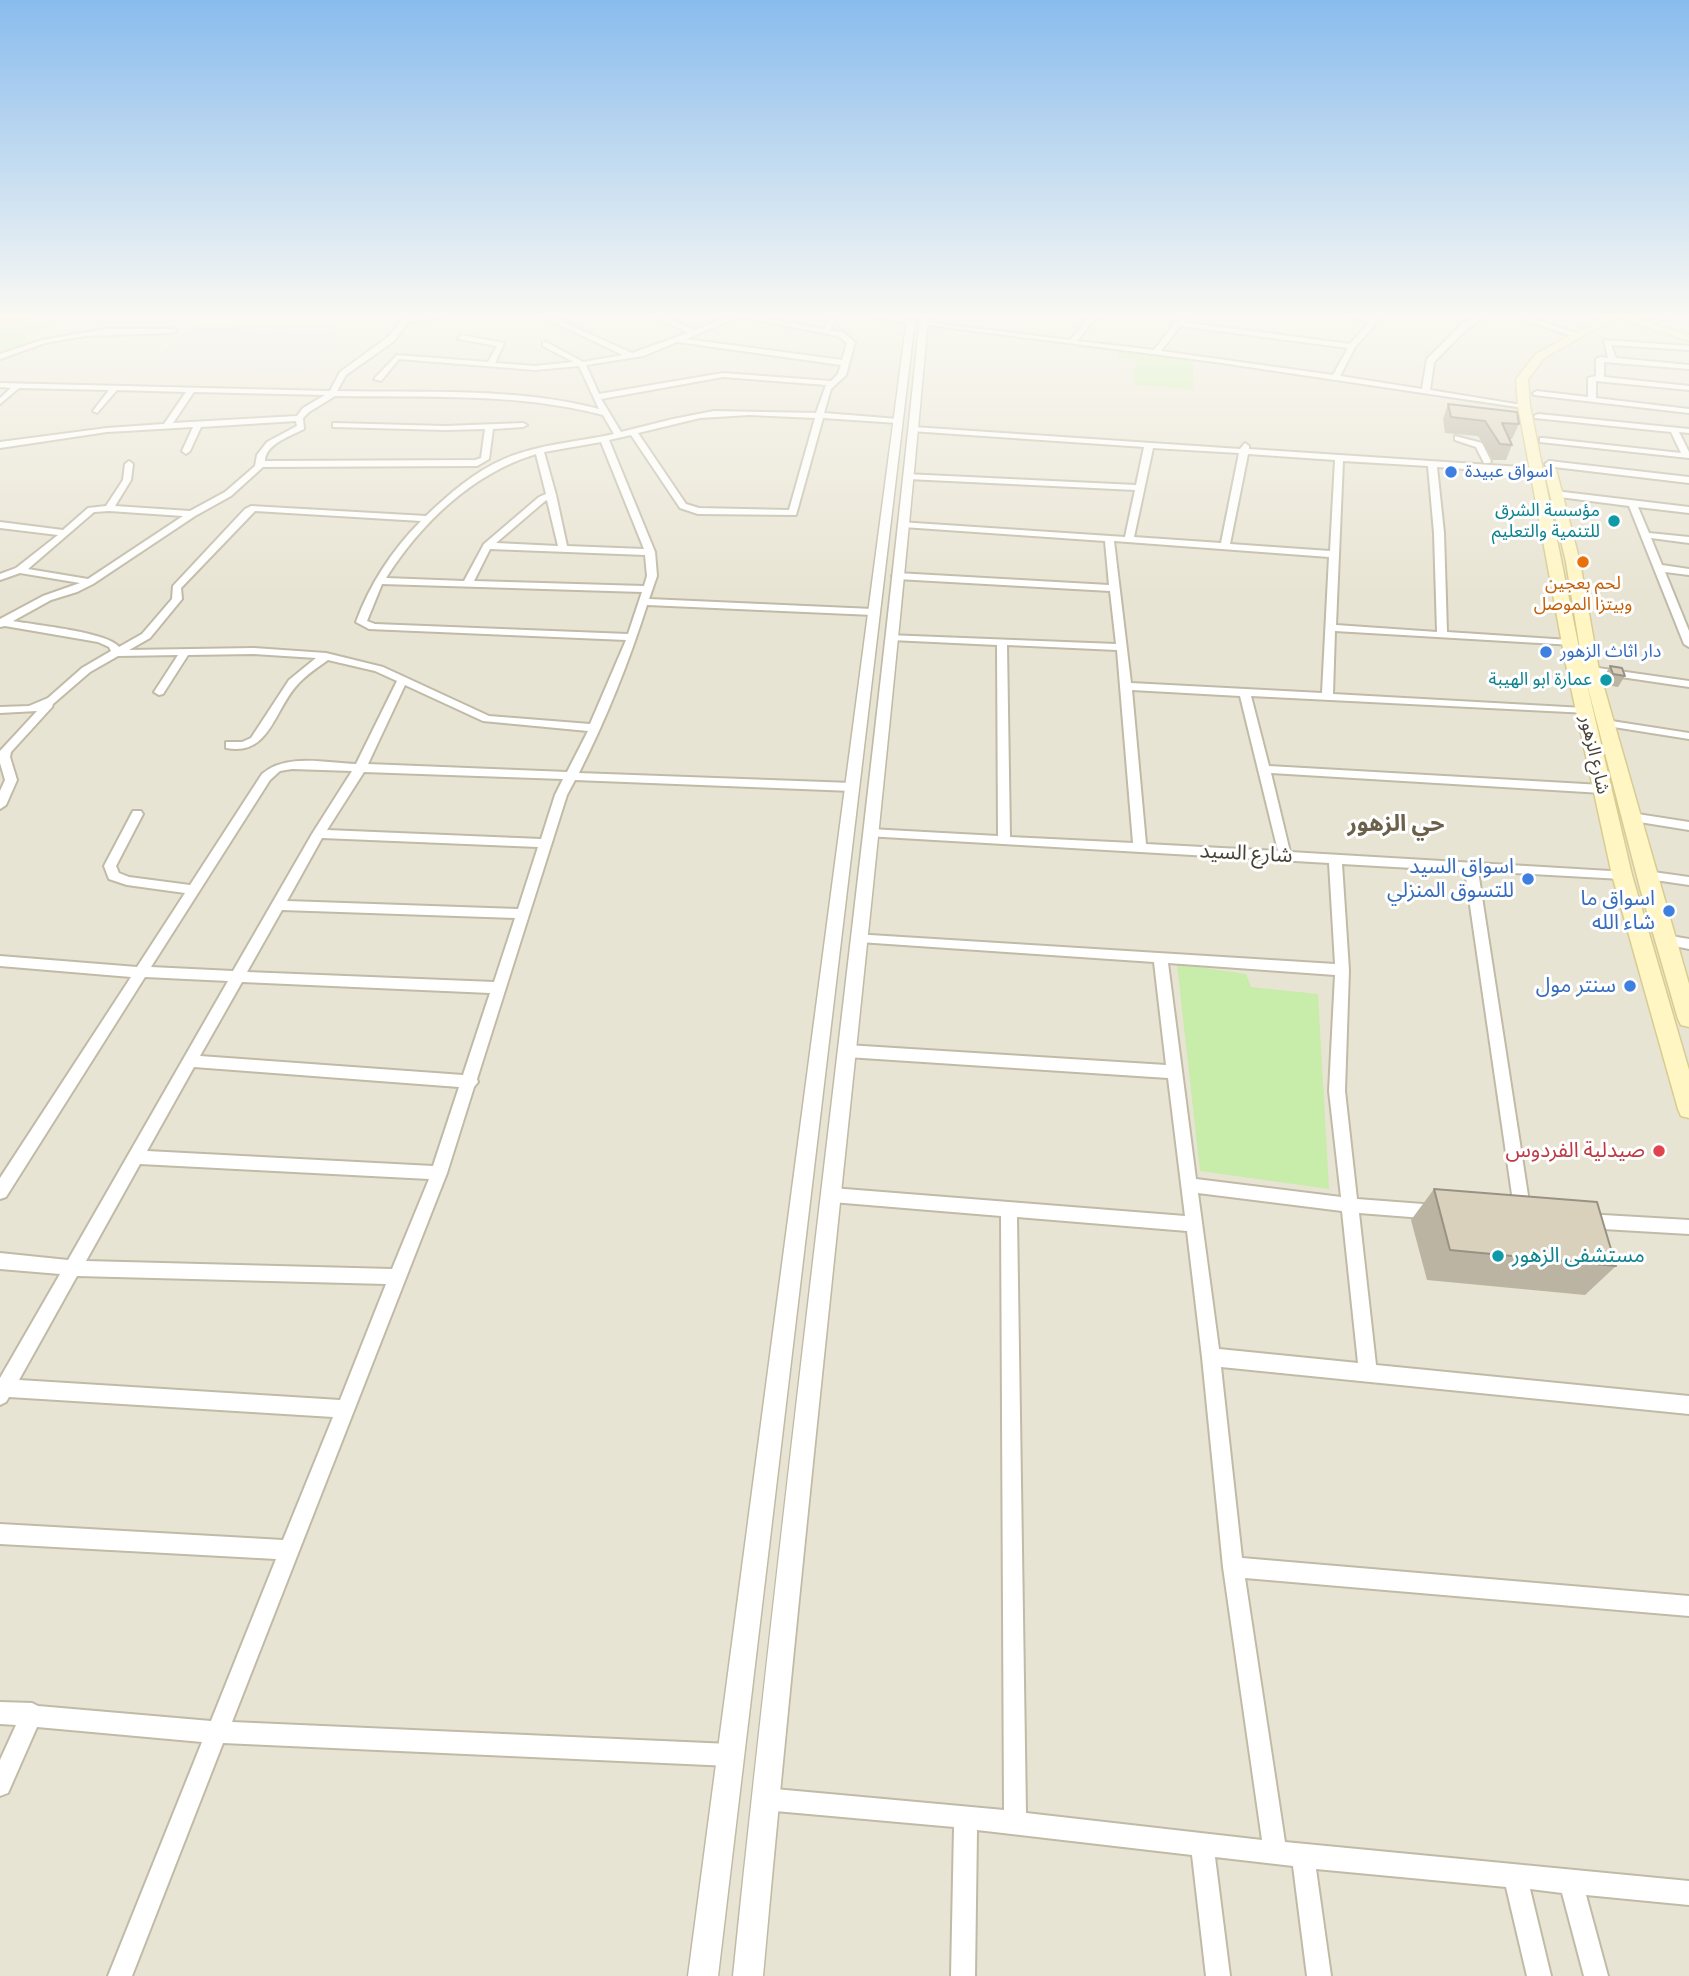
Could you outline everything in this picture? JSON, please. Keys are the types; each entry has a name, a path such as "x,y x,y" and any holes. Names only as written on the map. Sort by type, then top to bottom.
{"main road":[{"name":"شارع الزهور","path":"1531,411 1543,440 1540,466 1555,494 1573,562 1591,670 1646,875 1689,1019"},
{"name":"شارع الزهور","path":"1531,411 1553,559 1584,711 1622,875 1689,1109"},
{"path":"1553,559 1573,562"},
{"path":"1654,988 1681,993"}],"street":[{"path":"167,426 178,410"},
{"path":"0,445 107,430 299,418 306,410"},
{"path":"594,410 605,413"},
{"path":"120,1976 439,1173 471,1082 561,794 594,728 647,595 652,576 650,552 603,410"},
{"path":"634,432 683,506 698,511 788,514 794,511 820,410"},
{"path":"748,1976 764,1799 821,1305 889,662 912,410"},
{"path":"1527,410 1689,431"},
{"path":"1,623 47,598 90,582 192,514 228,494 252,475 261,464 261,455 271,444 301,427 299,418"},
{"path":"632,637 367,627 361,619 379,581 401,549 428,519 495,467 540,452 634,432 729,420 912,423 1432,464 1540,466"},
{"path":"912,423 1149,445 1487,461 1689,480"},
{"path":"703,1976 873,612 912,423"},
{"path":"186,451 198,424"},
{"path":"336,425 523,425"},
{"path":"261,464 477,463 485,459 489,427"},
{"path":"1674,430 1688,459"},
{"path":"1458,438 1479,445 1487,461"},
{"path":"1543,440 1688,459"},
{"path":"1129,540 1149,445"},
{"path":"1224,547 1245,448"},
{"path":"540,452 563,549"},
{"path":"1327,697 1339,457"},
{"path":"109,508 127,480 129,464"},
{"path":"1432,464 1439,533 1442,635"},
{"path":"908,476 1138,488"},
{"path":"1555,494 1689,510"},
{"path":"467,584 487,546 542,499 552,495"},
{"path":"1632,502 1689,644"},
{"path":"0,578 19,570 66,533 86,513 97,509 192,514"},
{"path":"2,797 11,780 4,767 6,751 52,700 86,670 146,636 177,599 176,588 248,512 254,509 428,519"},
{"path":"903,524 1334,554"},
{"path":"0,525 66,533"},
{"path":"1646,535 1689,540"},
{"path":"1109,539 1126,686 1140,848"},
{"path":"487,546 650,552"},
{"path":"1660,568 1689,572"},
{"path":"19,570 90,582"},
{"path":"897,576 1115,588"},
{"path":"379,581 647,595 873,612"},
{"path":"1,623 101,639 113,645 117,653"},
{"path":"1331,628 1569,643"},
{"path":"891,637 1122,647"},
{"path":"1002,641 1004,840"},
{"path":"159,692 185,652"},
{"path":"117,653 293,652 326,656 379,669 487,719 594,728"},
{"path":"230,745 244,746 255,740 293,682 326,656"},
{"path":"867,661 879,664 889,662"},
{"path":"1591,670 1689,684"},
{"path":"346,1409 2,1392 318,834 360,768 403,679"},
{"path":"1126,686 1584,711"},
{"path":"1245,692 1285,856"},
{"path":"0,710 31,709 52,700"},
{"path":"1605,723 1689,736"},
{"path":"1,1189 270,772 292,765 852,787"},
{"path":"1264,769 1602,789"},
{"path":"137,814 110,866 114,876 127,881 194,890"},
{"path":"1631,817 1689,826"},
{"name":"شارع السيد","path":"870,833 1622,875"},
{"path":"318,834 545,843"},
{"path":"1335,859 1342,970 1337,1091 1368,1374"},
{"path":"1471,866 1524,1218"},
{"path":"1646,875 1689,881"},
{"path":"278,905 522,914"},
{"path":"859,937 1342,970"},
{"path":"1665,940 1689,944"},
{"path":"1160,958 1211,1357 1233,1567 1275,1853"},
{"path":"0,961 139,972 500,988"},
{"path":"847,1051 1175,1072"},
{"path":"190,1061 471,1082"},
{"path":"135,1157 439,1173"},
{"path":"1189,1185 1348,1205 1456,1213"},
{"path":"832,1195 1194,1224"},
{"path":"1009,1209 1015,1822"},
{"path":"1565,1220 1689,1227"},
{"path":"0,1261 72,1268 399,1277"},
{"path":"788,1302 821,1305"},
{"path":"1211,1357 1689,1405"},
{"path":"0,1534 288,1550"},
{"path":"1233,1567 1689,1606"},
{"path":"0,1713 215,1732 730,1755"},
{"path":"0,1785 32,1714"},
{"path":"764,1799 966,1817 1303,1856 1689,1893"},
{"path":"963,1976 966,1817"},
{"path":"1202,1844 1218,1976"},
{"path":"1303,1856 1318,1976"},
{"path":"1516,1876 1539,1976"},
{"path":"1571,1881 1596,1976"}],"shaded area":[{"path":"0,410 1689,410 1689,1976 0,1976"}],"green space":[{"path":"1177,964 1246,974 1251,987 1318,994 1329,1189 1200,1171"}],"building":[{"path":"1449,410 1502,410 1517,412 1519,424 1502,423 1512,445 1500,444 1485,421 1451,417"},
{"path":"1610,666 1622,668 1625,676 1613,674"},
{"path":"1434,1189 1597,1202 1616,1266 1450,1250"}],"place":[{"name":"اسواق عبيدة","path":"1451,472"},
{"name":"مؤسسة الشرق للتنمية والتعليم","path":"1614,521"},
{"name":"لحم بعجين وبيتزا الموصل","path":"1583,562"},
{"name":"دار اثاث الزهور","path":"1546,652"},
{"name":"عمارة ابو الهيبة","path":"1606,680"},
{"name":"اسواق السيد للتسوق المنزلي","path":"1528,879"},
{"name":"اسواق ما شاء الله","path":"1669,911"},
{"name":"سنتر مول","path":"1630,986"},
{"name":"صيدلية الفردوس","path":"1659,1151"},
{"name":"مستشفى الزهور","path":"1498,1256"}],"district":[{"name":"حي الزهور","path":"1396,825"}]}
